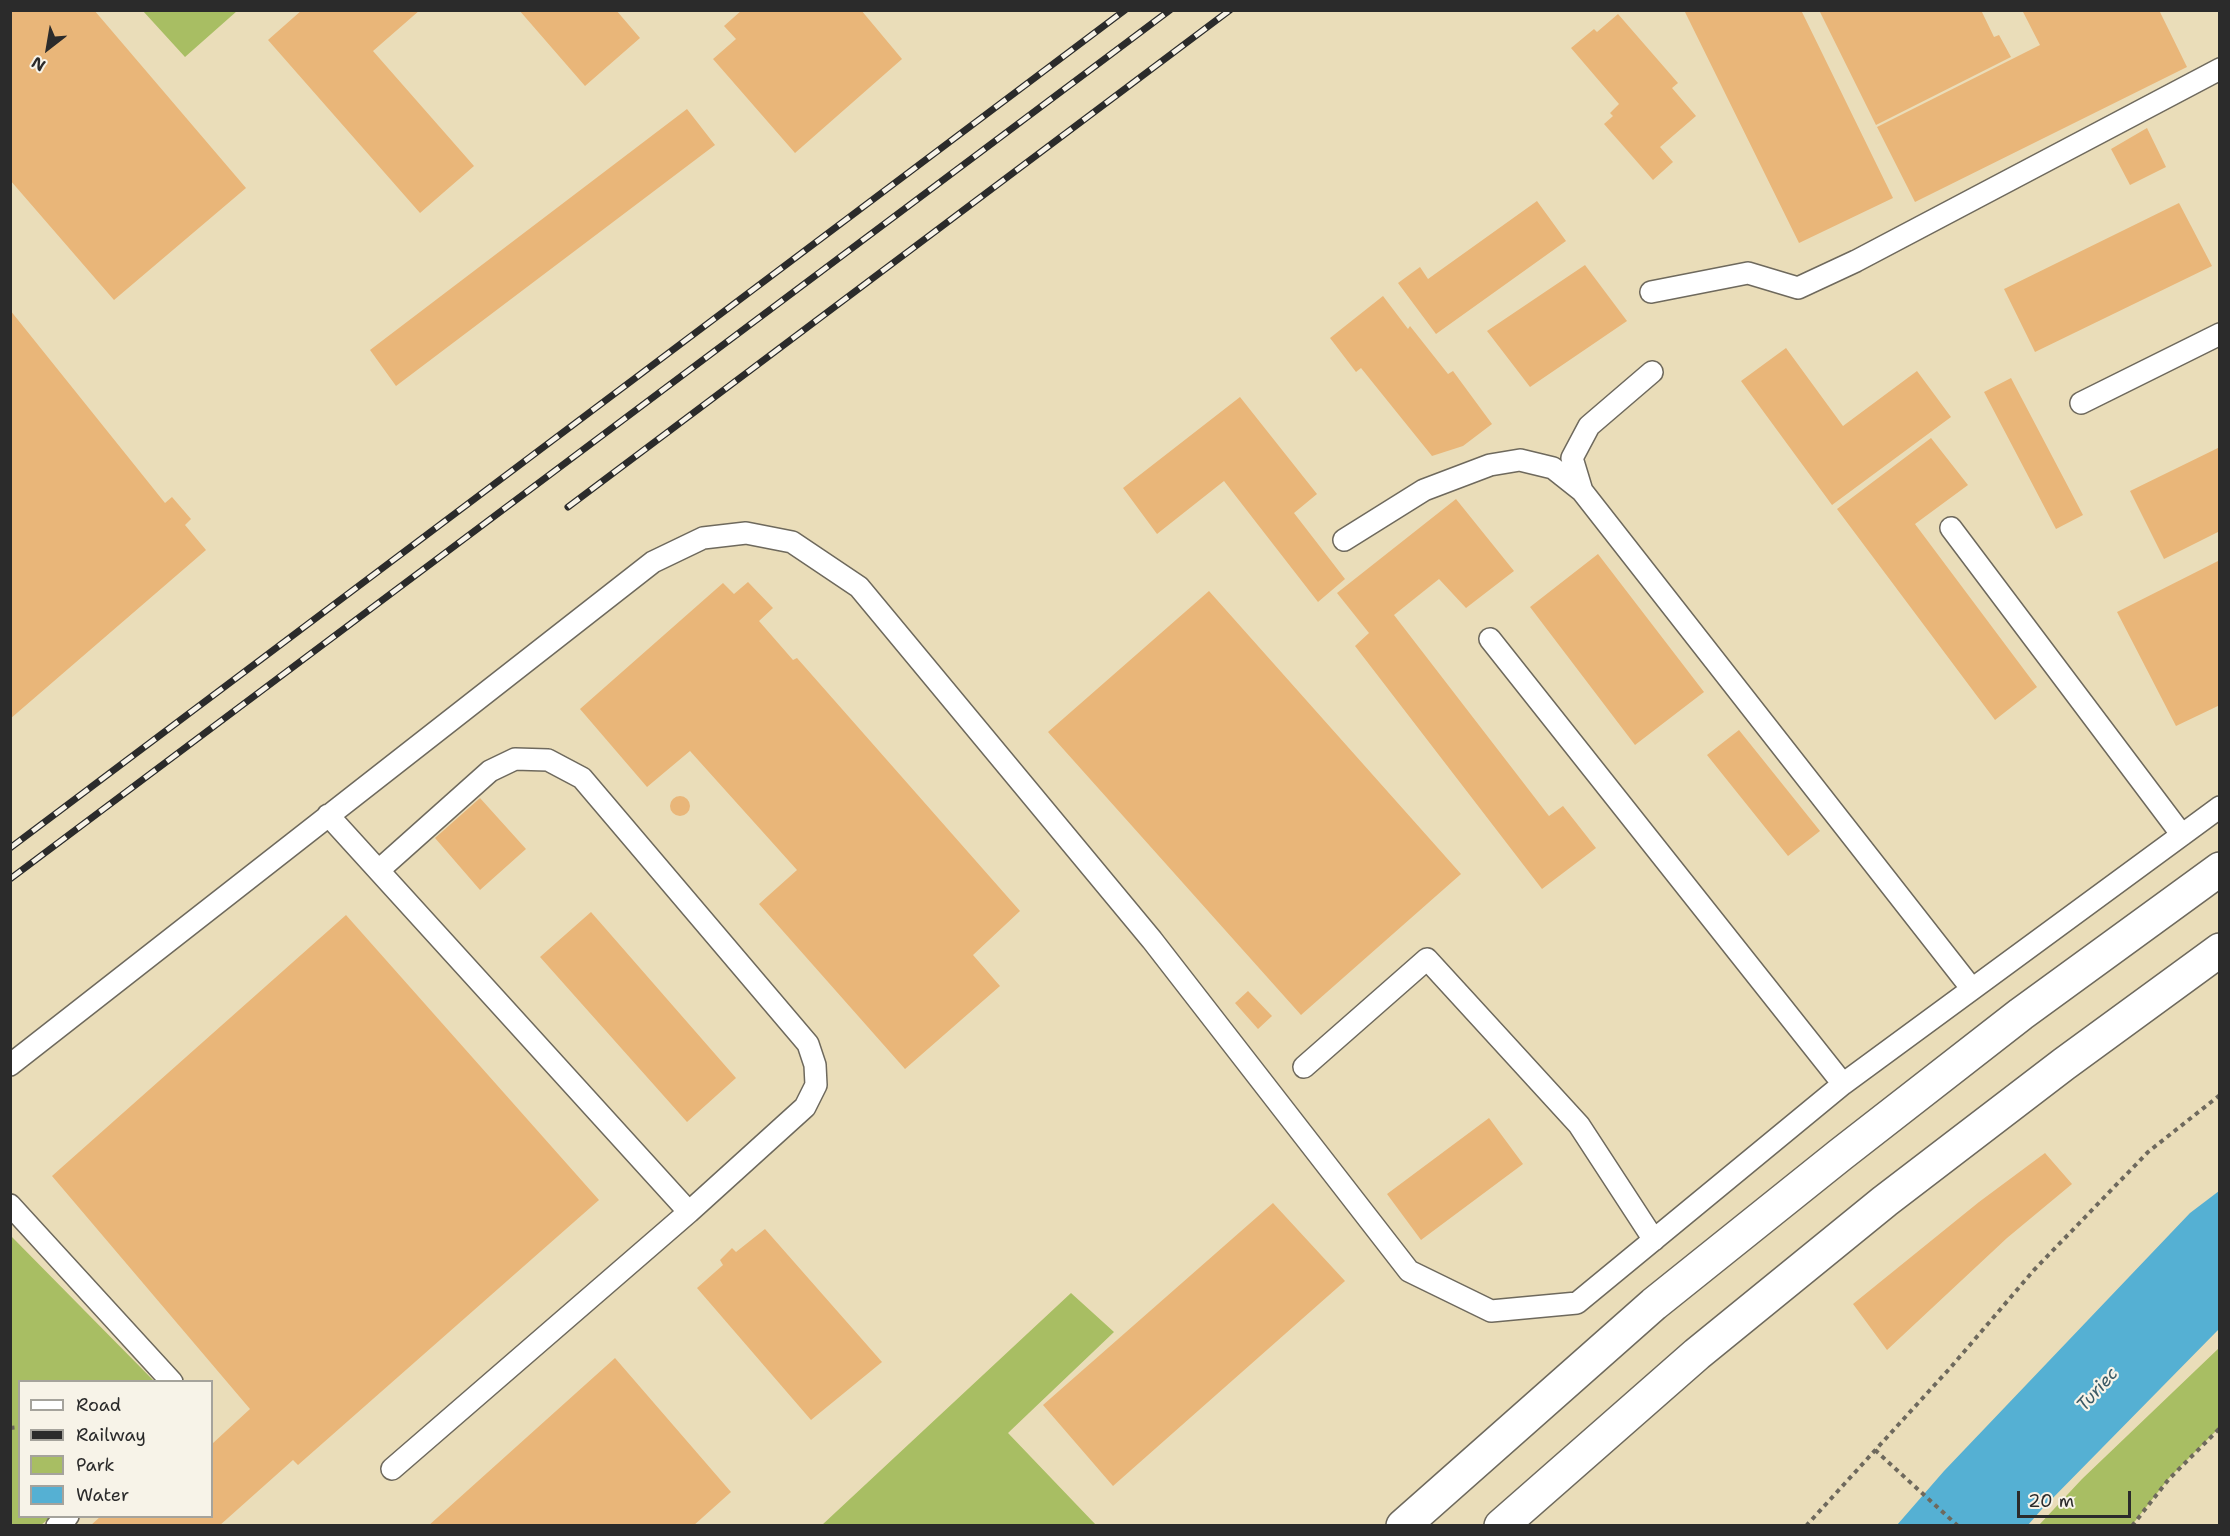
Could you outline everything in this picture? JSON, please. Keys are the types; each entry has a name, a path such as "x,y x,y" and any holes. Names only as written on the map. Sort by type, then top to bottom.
{"main road":[{"path":"1403,1526 1654,1304 1839,1155 2021,1014 2220,869"},
{"path":"1511,1517 1697,1354 1885,1201 2064,1064 2220,950"}],"lane":[{"path":"1651,292 1748,273 1798,288 1856,261 2220,69"},
{"path":"2081,403 2220,334"},
{"path":"1582,491 1572,458 1589,426 1652,372"},
{"path":"1344,540 1424,490 1490,465 1520,460 1552,468 1582,491 1972,989"},
{"path":"1951,528 2182,835"},
{"path":"10,1065 653,562 703,538 746,533 792,542 859,587 1152,940 1409,1271 1491,1311 1577,1303 1843,1084 2220,807"},
{"path":"1490,639 1843,1084"},
{"path":"379,870 490,771 515,759 549,760 582,778 808,1044 815,1065 816,1084 805,1107 689,1212 393,1469"},
{"path":"328,815 689,1212"},
{"path":"1304,1067 1427,959 1579,1125 1654,1240"},
{"path":"10,1205 170,1380"}],"path":[{"path":"1806,1526 2074,1228 2148,1152 2220,1095"},
{"path":"2132,1526 2169,1479 2220,1428"},
{"path":"1875,1450 1958,1526"}],"green space":[{"path":"143,11 237,11 185,57"},
{"path":"11,1236 153,1380 18,1380 18,1518 50,1518 41,1525 11,1525"},
{"path":"1071,1293 1114,1332 1008,1433 1096,1525 822,1525"},
{"path":"2219,1348 2219,1428 2169,1478 2132,1525 2039,1525 2082,1479"}],"water":[{"name":"Turiec","path":"2219,1191 2219,1329 2028,1525 1897,1525 1944,1471 2190,1213"}],"building":[{"path":"10,10 94,10 246,188 114,300 10,180"},
{"path":"302,10 420,10 373,51 474,166 420,213 268,40"},
{"path":"519,10 616,10 640,38 585,86"},
{"path":"742,10 861,10 902,59 795,153 713,59 736,39 724,26"},
{"path":"1684,10 1801,10 1893,198 1799,243"},
{"path":"1819,10 1981,10 1994,37 1999,35 2011,57 1876,125"},
{"path":"2022,10 2159,10 2187,67 1915,202 1877,127 2040,45"},
{"path":"1618,14 1678,83 1672,88 1696,116 1660,147 1673,162 1653,180 1604,124 1613,116 1610,113 1619,104 1571,48 1594,29 1597,32"},
{"path":"687,109 715,145 396,386 370,350"},
{"path":"2147,128 2166,167 2130,185 2111,149"},
{"path":"1537,201 1566,241 1436,334 1398,283 1420,267 1428,279"},
{"path":"2179,203 2212,266 2035,352 2004,289"},
{"path":"1585,265 1627,321 1530,387 1487,331"},
{"path":"1383,296 1408,329 1410,326 1448,374 1453,371 1492,424 1463,446 1432,456 1361,368 1356,372 1330,338"},
{"path":"10,310 165,503 172,497 191,519 185,525 206,550 10,719"},
{"path":"1786,348 1843,426 1917,371 1951,417 1832,505 1741,381"},
{"path":"2011,378 2083,515 2056,529 1984,392"},
{"path":"1240,397 1317,494 1294,513 1345,579 1318,602 1224,481 1157,534 1123,488"},
{"path":"1931,438 1968,485 1915,524 2037,687 1995,720 1837,509"},
{"path":"2220,447 2220,531 2164,559 2130,491"},
{"path":"1456,499 1514,571 1466,608 1439,579 1394,615 1549,816 1563,806 1596,848 1542,889 1355,646 1369,633 1337,593"},
{"path":"1598,554 1704,692 1635,745 1530,607"},
{"path":"2220,560 2220,705 2176,726 2117,612"},
{"path":"748,582 773,608 759,621 793,660 797,658 1020,911 973,955 1000,986 905,1069 759,904 797,870 690,751 647,787 580,709 723,583 734,594"},
{"path":"1209,591 1461,874 1301,1015 1048,732"},
{"path":"1739,730 1820,831 1788,856 1707,755"},
{"path":"680,796 687,799 690,806 687,813 680,816 673,813 670,806 673,799"},
{"path":"480,798 526,849 480,890 435,838"},
{"path":"591,912 736,1078 687,1122 540,957"},
{"path":"346,915 599,1200 298,1465 293,1460 219,1526 90,1526 99,1518 213,1518 213,1443 250,1409 52,1176"},
{"path":"1248,991 1272,1016 1258,1029 1235,1003"},
{"path":"1489,1118 1523,1164 1421,1240 1387,1194"},
{"path":"2045,1153 2072,1184 2007,1238 1887,1350 1853,1304 1979,1202"},
{"path":"1273,1203 1345,1281 1113,1486 1043,1405"},
{"path":"765,1229 882,1362 811,1420 697,1288 723,1265 720,1260 732,1248 736,1252"},
{"path":"615,1358 731,1492 693,1526 428,1526"}],"railway":[{"path":"10,848 1125,10"},
{"path":"10,879 1170,10"},
{"path":"568,507 1230,10"}]}
